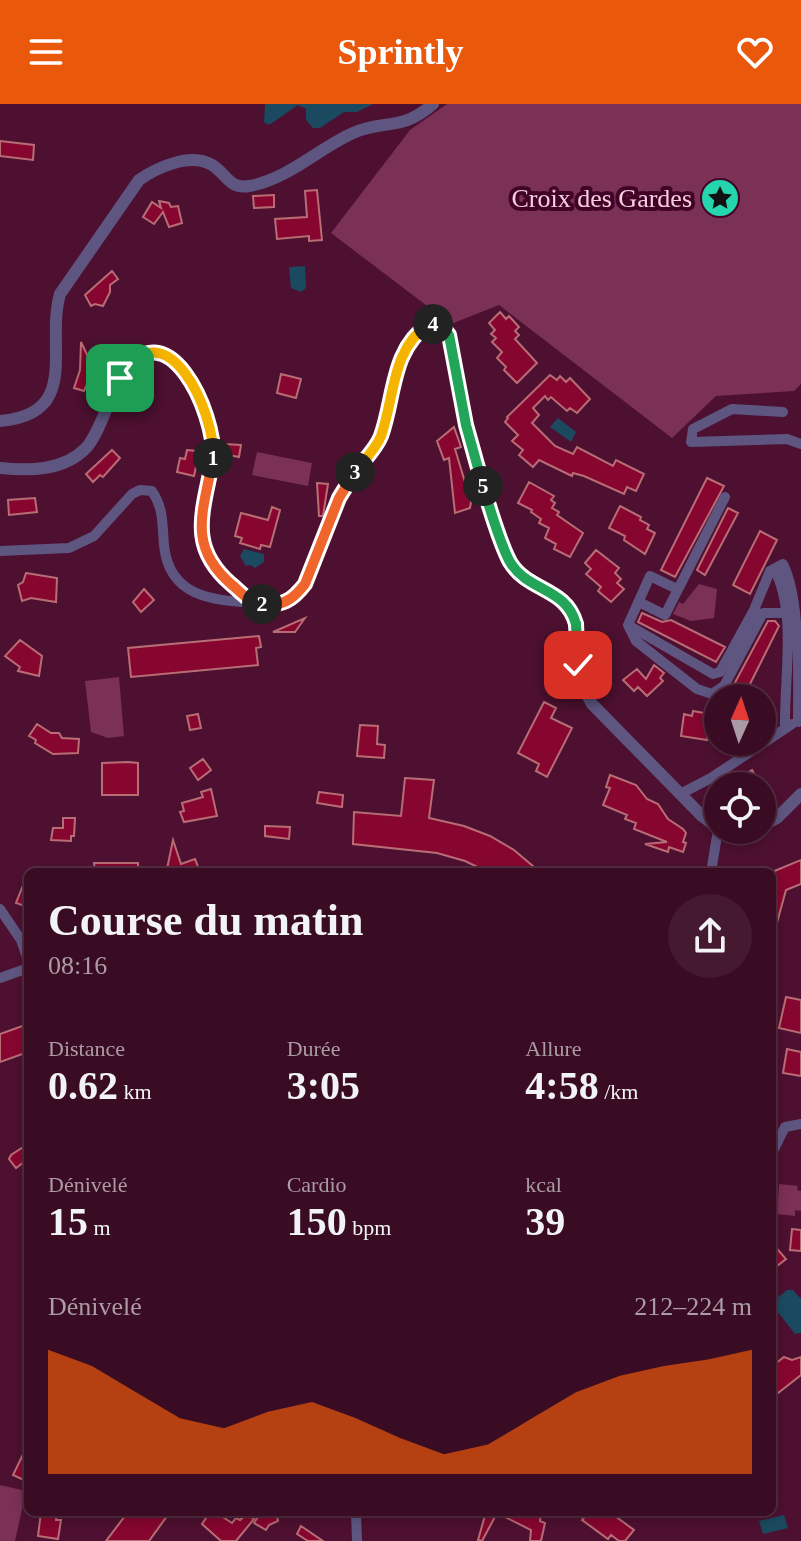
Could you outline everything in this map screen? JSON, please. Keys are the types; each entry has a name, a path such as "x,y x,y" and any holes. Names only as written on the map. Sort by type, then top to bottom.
{"street":[{"path":"0,421 29,415 48,400 55,383 56,308 60,294 139,180 153,170 190,161 208,162 227,181 237,186 250,186 280,175 352,133 417,117 433,104"},
{"path":"1,551 69,548 94,536 132,494 140,490 152,491 160,503 165,550 174,575 191,592 207,599 281,605 296,596 305,584 346,483 380,440 404,349 416,332 429,324 442,326 449,335 466,425 486,495 510,563 528,582 550,591 569,605 575,620 583,689 592,704 704,818"},
{"path":"0,468 24,470 59,465 84,450 98,432 120,378 130,362 141,354 158,353 173,359 185,370 196,390 214,454 201,528 202,546 210,562 253,603"},
{"path":"783,412 732,409 693,429 691,442 787,439 801,444"},
{"path":"639,602 665,615 725,497"},
{"path":"682,793 711,778 785,727 800,722 791,630 778,566"},
{"path":"628,625 713,674 720,672 754,610 770,571 778,566"},
{"path":"778,566 791,578 785,727"},
{"path":"628,625 650,576 677,589"},
{"path":"628,625 636,641 697,689 712,694 724,686 763,613 786,613"},
{"path":"776,819 801,794"},
{"path":"712,868 716,844"},
{"path":"0,909 24,949"},
{"path":"0,978 24,969"},
{"path":"776,1145 785,1127 801,1124"},
{"path":"356,1516 357,1541"}],"shaded area":[{"path":"447,104 801,104 801,384 794,391 716,396 672,438 499,305 451,324 331,233 410,130"},
{"path":"257,452 312,463 308,486 252,475"},
{"path":"699,584 717,589 714,618 691,621 673,614 679,602 683,604"},
{"path":"119,677 124,736 108,738 91,732 85,681"},
{"path":"779,1184 798,1186 797,1190 801,1191 801,1211 795,1210 795,1216 777,1214"},
{"path":"0,1485 24,1491 24,1500 15,1541 0,1541"}],"water":[{"path":"265,104 373,104 357,112 344,112 320,128 313,128 306,120 306,109 298,105 269,125 264,122"},
{"path":"305,266 306,288 301,292 291,288 289,267"},
{"path":"558,418 576,432 571,442 550,427"},
{"path":"244,549 264,554 264,562 255,568 246,566 240,556"},
{"path":"787,1290 793,1290 801,1299 801,1333 795,1334 776,1310 776,1299"},
{"path":"784,1515 788,1528 763,1534 759,1521"}],"building":[{"path":"0,141 34,145 33,160 0,156"},
{"path":"317,190 322,240 309,241 309,236 277,239 275,219 307,217 305,191"},
{"path":"274,195 274,207 254,208 253,196"},
{"path":"159,201 169,203 171,207 178,206 182,223 169,227 163,212 154,224 143,217 152,202 161,208"},
{"path":"112,271 118,279 110,285 103,306 91,306 85,295"},
{"path":"500,312 506,319 509,316 519,327 515,331 519,335 515,339 537,363 517,383 504,370 506,367 497,358 502,352 492,342 496,338 491,334 495,330 489,323"},
{"path":"81,342 94,369 84,391 74,388 80,370"},
{"path":"281,374 301,379 296,398 277,393"},
{"path":"550,375 557,380 560,376 566,382 570,378 590,399 577,413 570,408 567,411 551,397 548,400 545,396 533,408 539,415 532,423 555,446 573,454 577,447 613,466 616,460 644,474 636,491 627,487 624,494 584,476 573,473 572,476 539,460 533,467 519,455 523,450 512,441 518,435 505,422"},
{"path":"454,427 461,447 455,449 471,502 470,508 455,513 449,458 444,460 437,441"},
{"path":"224,444 241,445 239,457 223,454"},
{"path":"112,450 120,458 103,477 100,475 93,482 86,474"},
{"path":"187,450 196,451 195,457 198,457 194,476 177,472 180,458 185,459"},
{"path":"707,478 724,486 675,577 661,570"},
{"path":"529,482 554,496 552,508 559,512 557,515 583,533 570,557 554,549 556,544 545,538 549,528 539,523 541,519 532,510 518,503"},
{"path":"317,483 328,484 323,516 319,516"},
{"path":"35,498 37,512 9,515 8,500"},
{"path":"620,506 641,517 640,520 649,525 647,529 655,533 645,554 624,540 625,536 609,528"},
{"path":"272,507 280,510 270,547 261,545 260,549 240,543 242,538 235,536 241,513 268,520"},
{"path":"728,508 738,513 705,575 697,570"},
{"path":"760,531 777,540 750,594 733,585"},
{"path":"596,550 619,568 615,573 621,579 617,583 624,589 611,602 598,591 601,587 586,574 591,569 585,563"},
{"path":"26,573 57,578 56,602 31,598 22,601 18,585 23,582"},
{"path":"144,589 154,600 141,612 133,602"},
{"path":"642,613 662,622 671,620 725,647 716,662 638,622"},
{"path":"305,618 295,632 273,632"},
{"path":"768,621 775,621 779,626 750,684 734,684"},
{"path":"259,636 261,647 256,648 258,665 131,677 128,648"},
{"path":"20,640 42,656 39,676 18,671 20,667 5,656"},
{"path":"654,665 664,673 660,678 663,681 647,696 638,687 634,691 623,680 637,669 646,679"},
{"path":"544,702 556,708 551,718 572,728 547,777 536,771 539,764 518,753"},
{"path":"693,711 704,713 704,740 681,736 684,714 692,716"},
{"path":"198,714 201,728 190,730 187,716"},
{"path":"37,724 51,733 59,733 62,738 79,739 78,753 53,754 35,743 36,740 29,736"},
{"path":"360,725 378,726 377,744 385,745 384,758 357,756"},
{"path":"203,759 211,770 198,780 190,768"},
{"path":"102,763 138,763 138,795 102,795"},
{"path":"610,775 636,785 647,799 658,804 668,819 683,829 686,833 683,842 686,843 683,852 669,847 668,852 645,844 667,842 634,829 636,823 625,819 627,815 603,805 610,788 606,787"},
{"path":"405,778 434,780 429,818 490,836 514,850 535,868 480,868 437,853 353,844 354,812 401,816"},
{"path":"211,789 217,816 184,822 180,812 184,811 182,803 203,797 201,792"},
{"path":"319,792 343,795 342,807 317,803"},
{"path":"63,818 75,818 74,836 71,836 71,841 51,840 53,828 63,828"},
{"path":"265,826 290,827 289,839 265,836"},
{"path":"173,840 181,864 195,859 198,868 167,868"},
{"path":"801,860 801,884 786,890 776,926 776,870"},
{"path":"94,863 138,863 138,868 95,868"},
{"path":"24,883 24,906 16,903"},
{"path":"786,997 801,1000 801,1033 779,1028"},
{"path":"24,1025 24,1053 0,1062 0,1034"},
{"path":"787,1049 801,1052 801,1076 783,1073"},
{"path":"24,1147 24,1162 16,1168 9,1159"},
{"path":"792,1229 801,1230 801,1251 790,1250"},
{"path":"776,1248 786,1259 776,1267"},
{"path":"784,1357 792,1360 801,1357 801,1375 778,1393 776,1390 776,1363"},
{"path":"24,1452 24,1480 13,1475"},
{"path":"40,1516 56,1516 56,1520 61,1520 58,1539 38,1536"},
{"path":"125,1516 167,1516 149,1541 106,1541"},
{"path":"207,1516 221,1516 232,1523 236,1518 240,1520 245,1516 254,1519 236,1541 221,1541 202,1524"},
{"path":"258,1516 277,1516 278,1521 266,1530 254,1523"},
{"path":"485,1516 495,1516 482,1541 478,1540"},
{"path":"503,1516 541,1516 540,1521 545,1523 541,1541 530,1541 531,1530"},
{"path":"586,1516 615,1516 634,1530 625,1541 611,1535 608,1539 582,1520"},
{"path":"301,1526 323,1541 308,1541 297,1534"}],"place":[{"name":"Croix des Gardes","path":"720,198"}],"route":[{"path":"120,378 130,362 141,354 158,353 173,359 185,370 196,390 214,454 201,528 202,546 210,562 253,603 281,605 296,596 305,584 346,483 380,440 404,349 416,332 429,324 442,326 449,335 466,425 486,495 510,563 528,582 550,591 569,605 577,632 578,665"}]}
